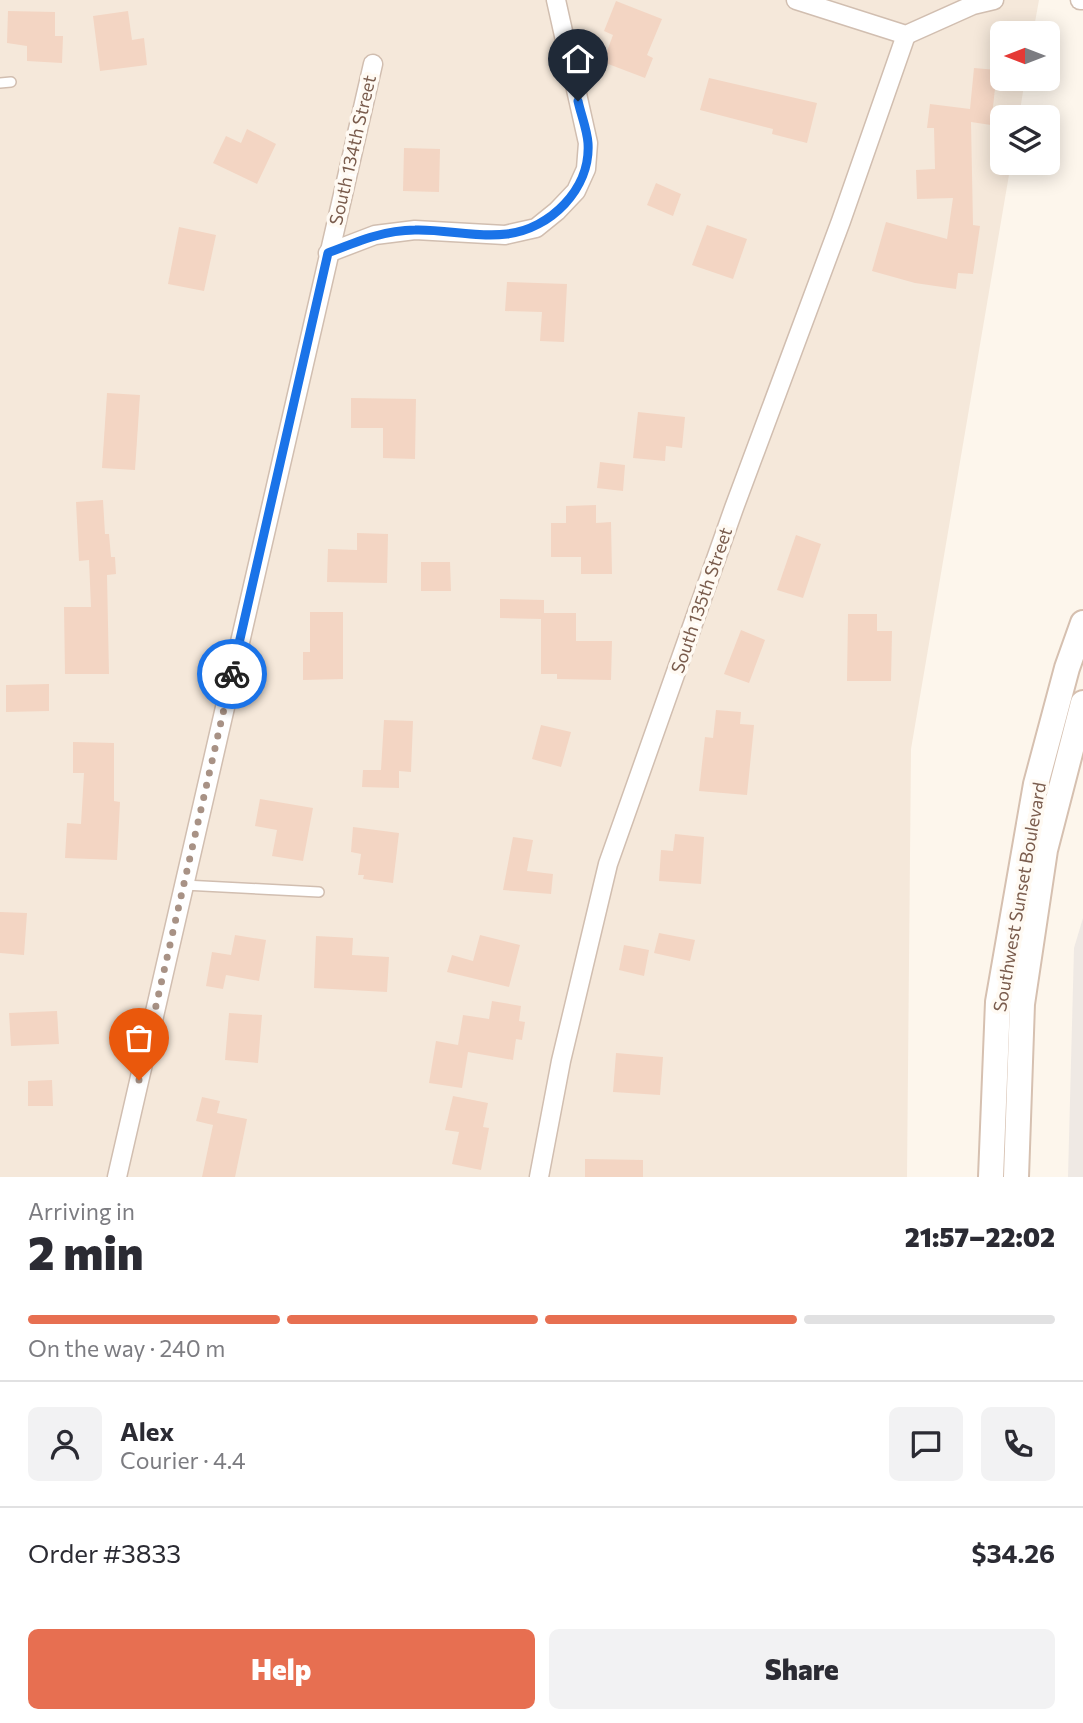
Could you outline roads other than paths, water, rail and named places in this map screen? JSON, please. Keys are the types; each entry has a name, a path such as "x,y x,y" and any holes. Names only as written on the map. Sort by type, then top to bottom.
{"main road":[{"name":"Southwest Sunset Boulevard","path":"991,1177 999,1002 1012,923 1036,784 1067,668 1083,622"},
{"name":"Southwest Sunset Boulevard","path":"1016,1177 1022,1004 1045,850 1083,703"}],"street":[{"path":"328,253 374,235 415,230 505,235 536,228 576,191 586,169 588,143 556,0"},
{"path":"796,0 906,35 973,5 994,0"},
{"name":"South 135th Street","path":"539,1177 561,1061 608,864 906,35"},
{"name":"South 134th Street","path":"117,1177 373,64"}],"lane":[{"path":"0,83 10,82"},
{"path":"184,885 319,892"}]}
